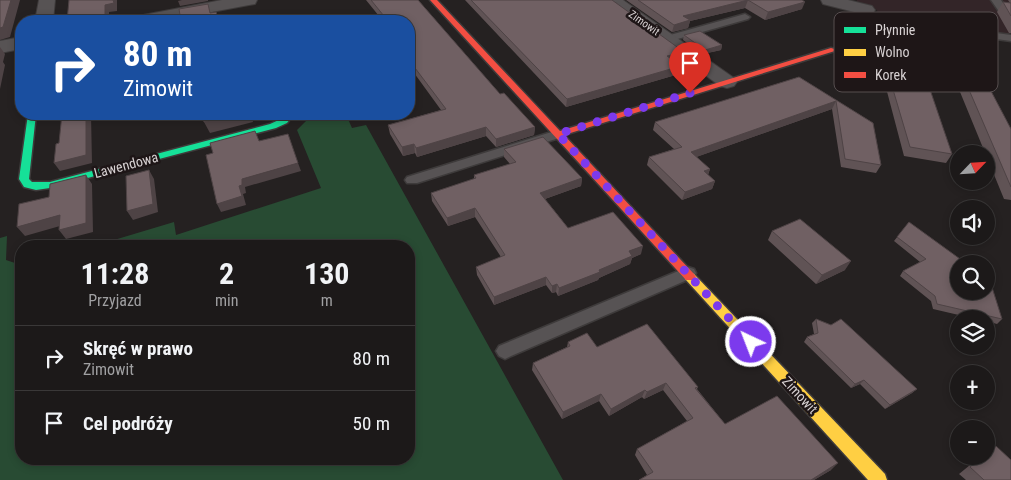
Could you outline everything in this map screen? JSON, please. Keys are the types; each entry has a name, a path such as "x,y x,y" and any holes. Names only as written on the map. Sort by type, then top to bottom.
{"street":[{"path":"45,15 47,0"},
{"name":"Zimowit","path":"434,0 879,480"},
{"name":"Zimowit","path":"612,0 727,82"},
{"path":"829,0 866,10"},
{"path":"177,15 248,4"},
{"path":"0,47 15,44"},
{"path":"558,134 834,50"},
{"name":"Lawendowa","path":"31,120 24,179 28,185 36,186 50,185 273,126 285,120"}],"lane":[{"path":"667,39 745,17"},
{"path":"998,36 1011,38"},
{"path":"412,180 558,134"},
{"path":"505,351 688,273"}],"shaded area":[{"path":"857,0 1011,0 1011,36 998,34 998,12 877,12 877,10 857,2"}],"green space":[{"path":"307,120 348,120 352,128 366,125 563,480 0,480 0,238 7,236 6,260 15,263 15,465 415,465 415,240 114,240 174,222 176,235 321,188 297,130"}],"building":[{"path":"0,0 11,0 3,27 0,28"},
{"path":"69,0 113,0 114,3 105,5 105,15 68,15"},
{"path":"371,0 418,0 500,94 504,93 535,127 496,139 486,127 416,148 414,144 402,147 388,125 406,120 415,120 415,118 446,109 415,68 415,15 383,15"},
{"path":"471,0 612,0 684,52 667,56 681,66 567,99"},
{"path":"638,0 748,0 683,16 690,20 674,25"},
{"path":"748,0 802,0 805,2 768,12"},
{"path":"1003,2 1011,3 1011,16"},
{"path":"208,4 210,13 216,12 217,15 180,15 179,9"},
{"path":"700,31 722,45 705,50 684,35"},
{"path":"799,77 873,123 881,165 845,159 836,101 691,152 710,169 704,171 715,181 685,192 649,157 682,147 655,122"},
{"path":"894,92 931,92 950,148 950,154 910,147"},
{"path":"970,92 992,92 1011,129 1011,187 995,150 995,145 993,145"},
{"path":"61,120 86,120 86,155 54,163 56,144 59,143"},
{"path":"255,131 259,141 288,134 298,163 242,179 242,185 239,186 242,196 217,204 206,155 213,153 210,143"},
{"path":"543,137 582,178 540,193 568,228 613,212 643,246 629,251 632,256 599,270 600,272 559,288 557,284 552,286 546,277 494,297 476,267 505,255 475,208 447,218 431,193 476,178 474,175 516,162 504,149"},
{"path":"149,170 153,204 127,211 126,176"},
{"path":"86,175 86,223 59,230 60,215 17,227 19,204 49,197 50,184"},
{"path":"800,219 851,261 822,275 772,231"},
{"path":"909,222 955,255 950,255 950,300 995,300 995,297 1002,319 995,317 995,310 963,310 937,304 935,296 903,271 926,259 897,237"},
{"path":"816,319 831,325 841,319 917,389 890,405 864,380 855,384 807,337 818,333"},
{"path":"647,324 698,387 695,388 725,424 777,396 838,463 811,480 639,480 653,472 637,449 693,418 666,383 647,392 645,390 611,409 601,394 563,412 533,363 570,346 568,342 587,333 597,347"},
{"path":"995,447 1011,460 1011,480 984,480 970,467 972,465 995,465"}],"traffic: fast":[{"path":"31,120 24,179 28,185 36,187 50,185 273,126 285,120"}],"traffic: slow":[{"path":"690,277 879,480"}],"traffic: jam":[{"path":"433,0 690,277"},
{"path":"558,134 834,50"}],"route":[{"path":"690,93 558,134 751,342"}]}
